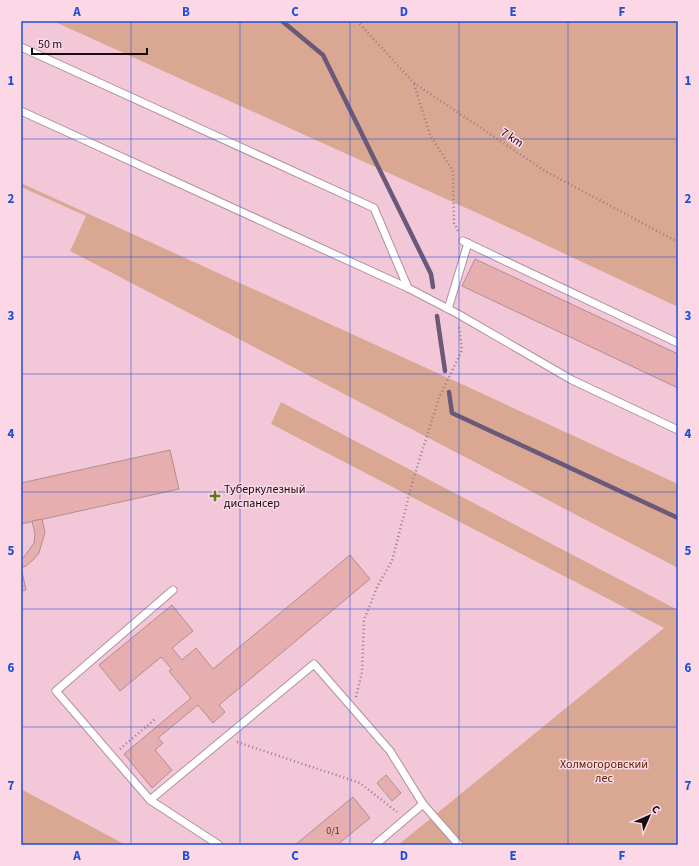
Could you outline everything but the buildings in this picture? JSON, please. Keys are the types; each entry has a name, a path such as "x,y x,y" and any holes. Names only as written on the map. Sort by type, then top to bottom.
{"lane":[{"path":"21,47 374,208 408,288"},
{"path":"21,111 408,288 458,314 572,380 678,430"},
{"path":"448,309 466,242 678,343"},
{"path":"173,590 56,690 150,800 219,845"},
{"path":"150,800 314,664 390,751 423,804 459,845"},
{"path":"375,845 423,804"}],"path":[{"name":"7 km","path":"357,21 414,84 545,171 678,242"},
{"path":"414,84 430,135 452,171 454,223 466,242"},
{"path":"354,709 362,672 364,620 378,585 392,561 412,480 439,398 462,350 458,314"},
{"path":"112,756 154,719"},
{"path":"224,738 360,783 406,819"}],"shaded area":[{"path":"21,21 56,21 499,223 678,307 678,484 21,183"},
{"name":"Туберкулезный диспансер","path":"21,187 86,216 70,251 678,568 678,610 281,402 271,424 664,628 398,845 126,845 21,789"}],"green space":[{"path":"53,21 678,21 678,307 499,223"},
{"path":"21,183 678,484 678,568 70,251 86,216 21,187"},
{"name":"Холмогоровский лес","path":"281,402 678,610 678,845 398,845 664,628 271,424"},
{"path":"21,789 126,845 21,845"}],"waterway":[{"path":"282,21 323,55 431,274 433,287"},
{"path":"437,316 445,371"},
{"path":"449,392 452,413 678,518"}],"place":[{"name":"Туберкулезный диспансер","path":"215,496"}]}
